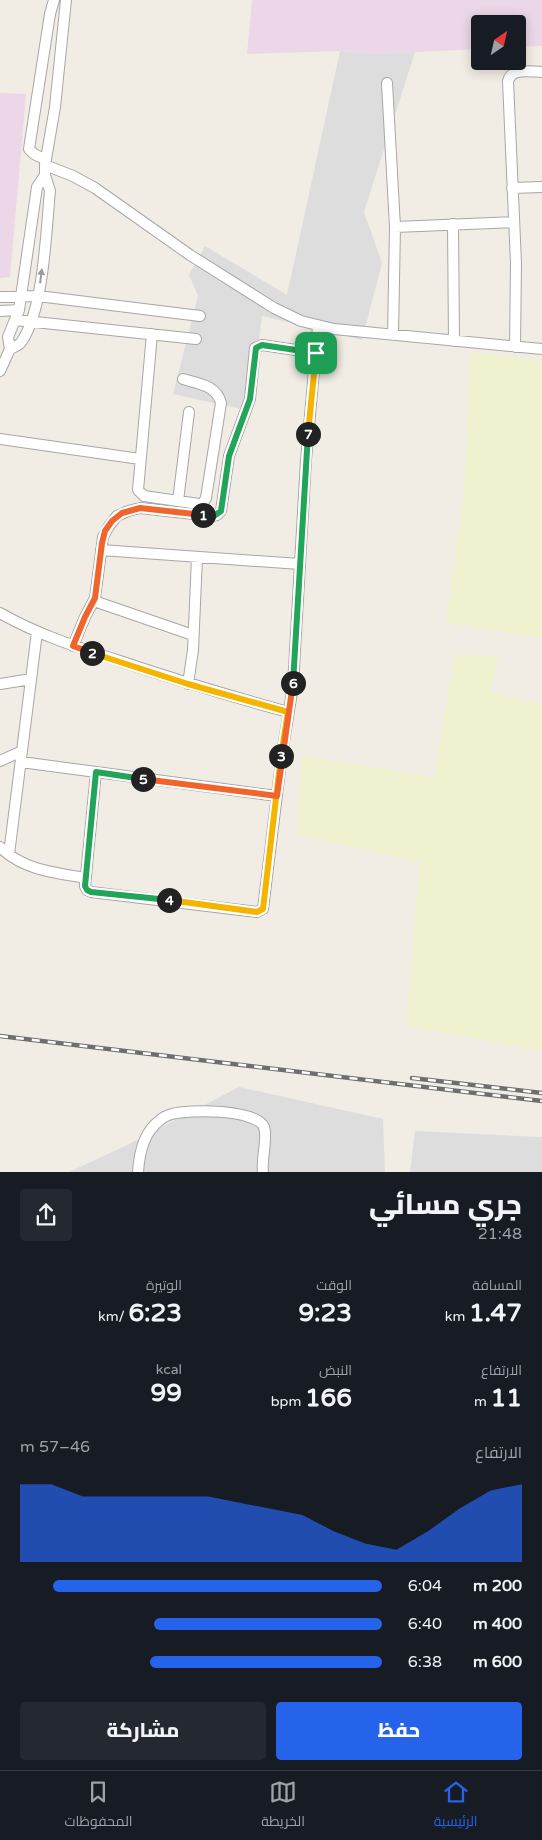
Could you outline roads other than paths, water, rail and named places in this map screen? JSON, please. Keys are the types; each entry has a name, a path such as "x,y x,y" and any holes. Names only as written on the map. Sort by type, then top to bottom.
{"street":[{"path":"10,349 21,343 32,321 38,296 50,190 45,167 29,149 50,14 54,0"},
{"path":"0,371 10,349 8,337 17,315 37,187 45,167 55,107 66,0"},
{"path":"515,347 514,222 508,81 510,75 514,72 542,72"},
{"path":"387,83 395,227 393,335"},
{"path":"45,167 73,176 95,188 190,255 287,315 318,326 334,329 542,349"},
{"path":"512,188 542,187"},
{"path":"395,227 514,222"},
{"path":"453,224 454,341"},
{"path":"0,297 38,296 200,316"},
{"path":"0,311 32,321 196,339"},
{"path":"96,772 86,888 91,892 259,912 264,907 288,712 293,686 306,460 318,326"},
{"path":"152,334 140,459 139,493 144,496 199,504 206,498 221,407 219,396 212,388 183,379"},
{"path":"73,646 97,592 103,537 108,526 117,516 140,508 212,516 219,513 229,456 250,399 256,348 262,345 316,353"},
{"path":"178,501 189,412"},
{"path":"0,439 140,459"},
{"path":"101,550 300,564"},
{"path":"188,684 193,635 197,557"},
{"path":"94,601 193,635"},
{"path":"0,614 37,632 73,646 188,684 288,712"},
{"path":"9,854 37,632"},
{"path":"0,684 31,679"},
{"path":"0,761 22,751"},
{"path":"21,762 277,796"},
{"path":"0,847 34,868 86,878"},
{"path":"138,1172 143,1143 150,1130 159,1120 183,1111 236,1113 258,1120 263,1126 265,1136 263,1172"}],"railway":[{"path":"0,1036 542,1101"},
{"path":"412,1078 542,1093"}]}
